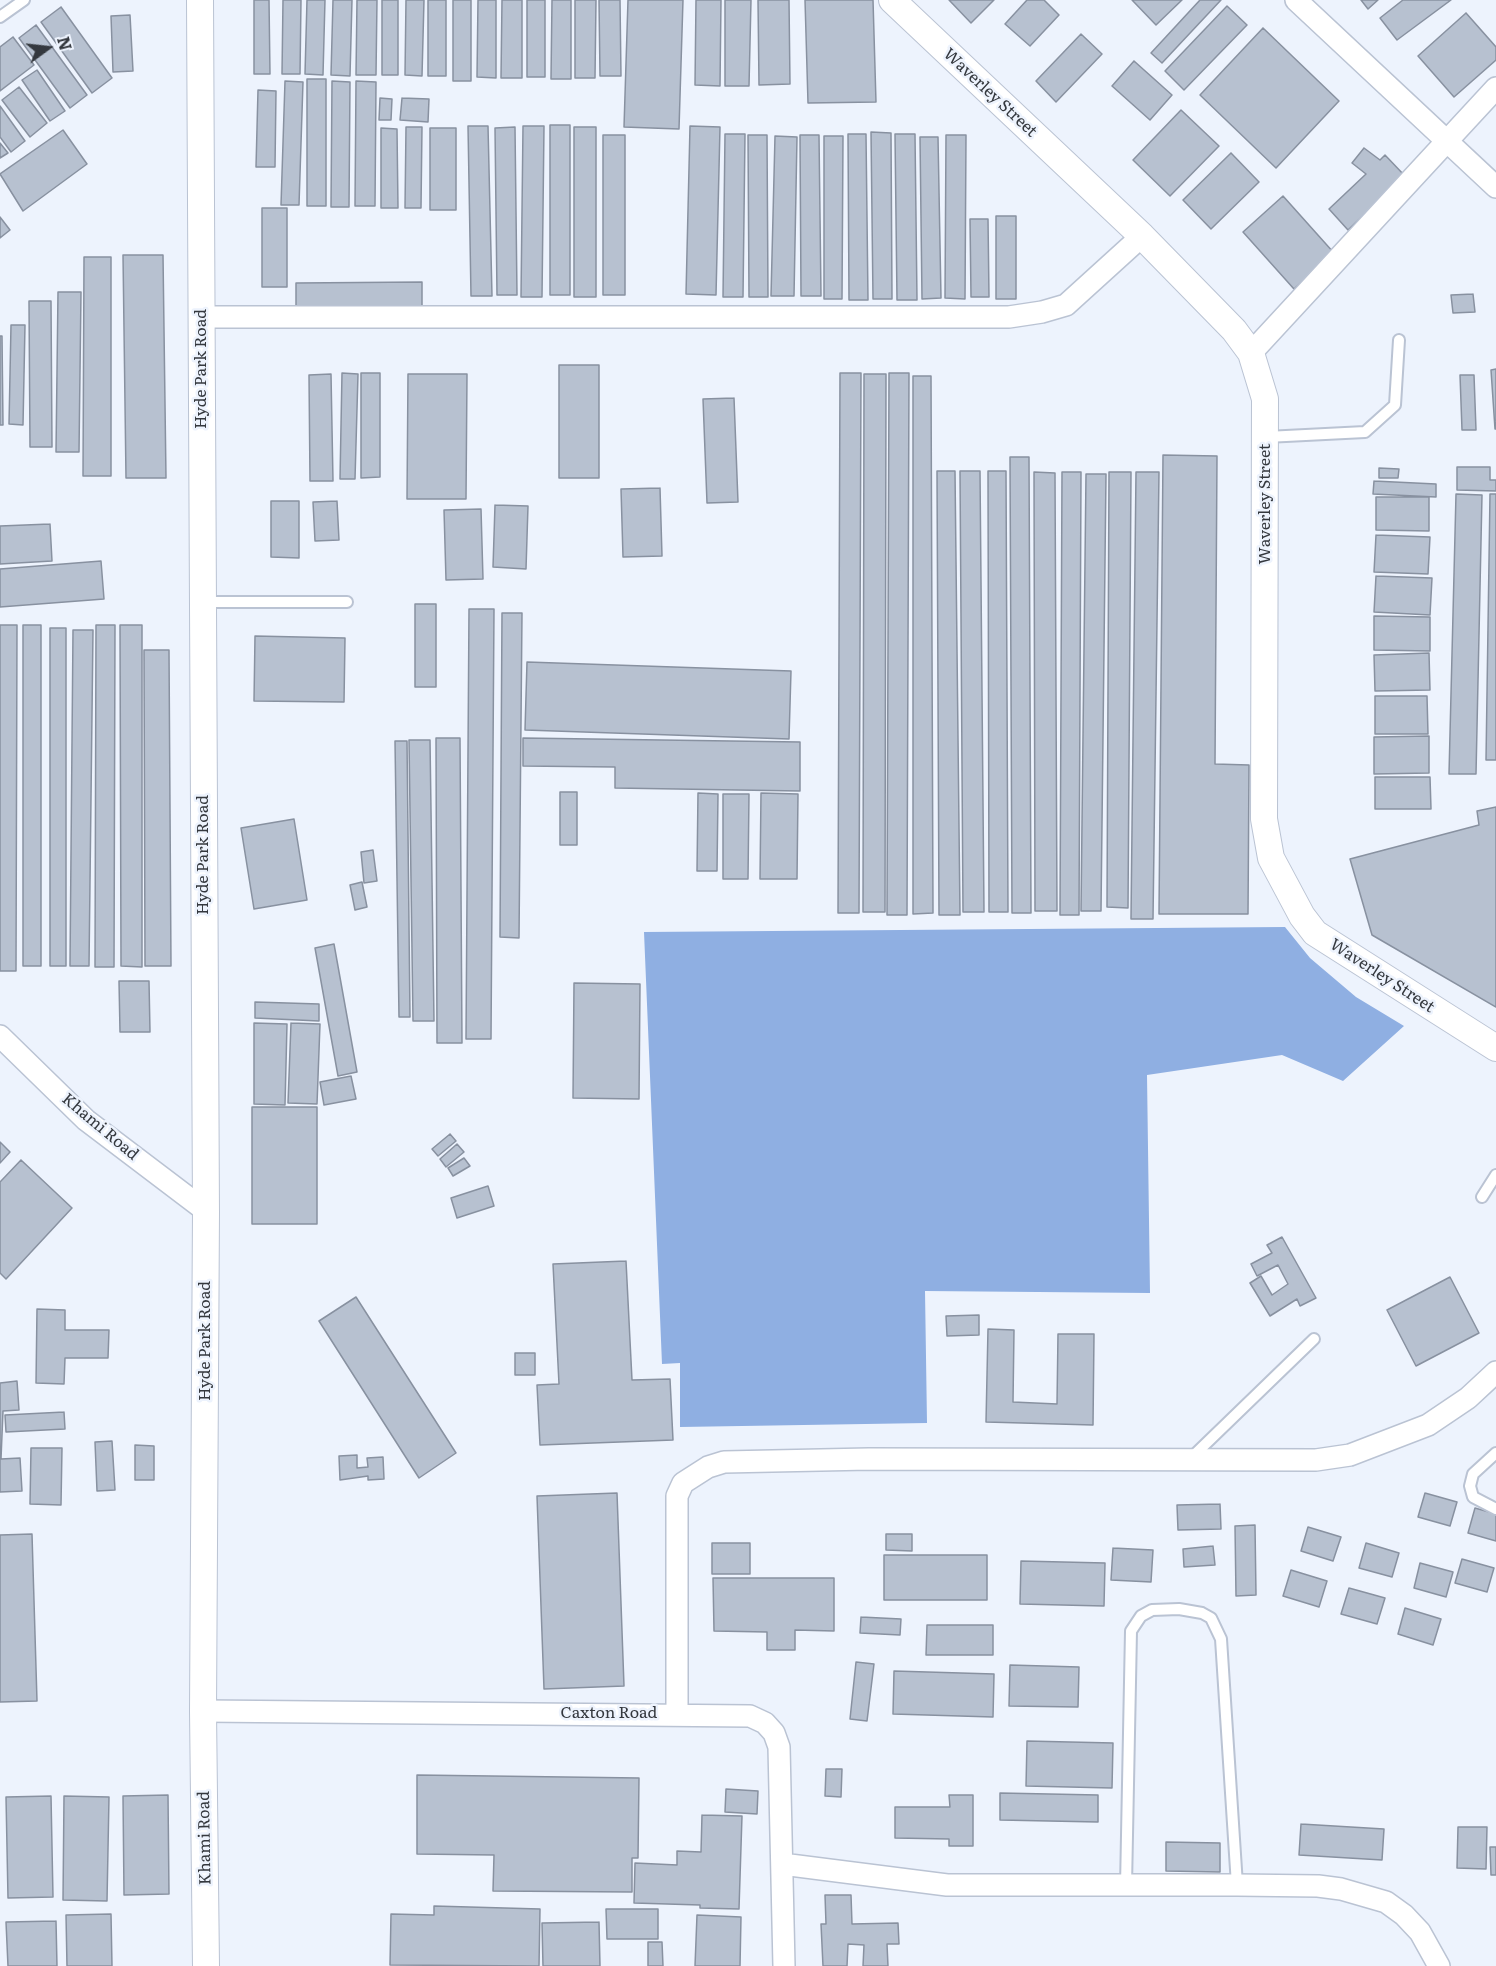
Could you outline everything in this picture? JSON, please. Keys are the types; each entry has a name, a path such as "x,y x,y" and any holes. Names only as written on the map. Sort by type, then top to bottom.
{"street":[{"name":"Hyde Park Road","path":"200,0 206,1211 203,1711"},
{"name":"Waverley Street","path":"892,0 1142,236 1234,330 1251,353 1265,399 1264,819 1271,858 1298,909 1315,933 1496,1048"},
{"path":"1296,0 1496,187"},
{"path":"1251,353 1496,88"},
{"path":"201,317 1009,317 1042,312 1066,305 1142,236"},
{"name":"Khami Road","path":"0,1036 86,1120 206,1211"},
{"path":"676,1714 677,1496 683,1483 701,1470 724,1462 869,1459 1316,1460 1350,1455 1428,1425 1468,1398 1496,1372"},
{"name":"Khami Road","path":"203,1711 206,1966"},
{"name":"Caxton Road","path":"203,1711 750,1716 765,1723 774,1733 780,1747 784,1966"},
{"path":"782,1864 947,1885 1318,1886 1365,1894 1386,1902 1420,1932 1439,1966"}],"lane":[{"path":"0,17 24,0"},
{"path":"1265,437 1365,432 1395,405 1399,340"},
{"path":"202,602 348,602"},
{"path":"1482,1197 1496,1175"},
{"path":"1190,1460 1314,1339"},
{"path":"1496,1453 1473,1474 1470,1486 1473,1497 1496,1509"},
{"path":"1125,1886 1131,1631 1141,1616 1152,1610 1179,1609 1202,1613 1211,1618 1221,1639 1237,1885"}],"shaded area":[{"path":"1285,927 1310,958 1356,997 1404,1026 1343,1081 1282,1055 1147,1075 1150,1293 925,1291 927,1423 680,1427 680,1363 662,1364 644,932"}],"building":[{"path":"254,0 269,0 270,74 254,74"},
{"path":"283,0 301,0 300,74 282,74"},
{"path":"307,0 325,0 323,75 305,74"},
{"path":"333,0 352,0 350,76 331,75"},
{"path":"357,0 377,0 376,75 356,75"},
{"path":"382,0 398,0 398,75 382,75"},
{"path":"406,0 424,0 422,76 405,75"},
{"path":"428,0 446,0 446,76 428,76"},
{"path":"453,0 471,0 471,81 453,81"},
{"path":"478,0 496,0 496,78 477,77"},
{"path":"502,0 522,0 522,78 501,78"},
{"path":"527,0 545,0 545,77 527,77"},
{"path":"552,0 571,0 571,79 551,79"},
{"path":"575,0 596,0 595,78 575,78"},
{"path":"599,0 620,0 621,76 600,76"},
{"path":"628,0 683,0 679,129 624,127"},
{"path":"696,0 721,0 720,86 695,85"},
{"path":"725,0 751,0 749,86 725,86"},
{"path":"758,0 789,0 790,84 759,85"},
{"path":"805,0 873,0 876,102 808,103"},
{"path":"949,0 994,0 971,23"},
{"path":"1027,0 1044,0 1059,15 1030,46 1005,24"},
{"path":"1132,0 1182,0 1156,25"},
{"path":"1200,0 1221,0 1162,63 1151,53"},
{"path":"1361,0 1378,0 1368,9"},
{"path":"1403,0 1451,0 1397,40 1380,18"},
{"path":"1227,6 1247,25 1184,90 1165,71"},
{"path":"61,7 112,78 92,93 41,22"},
{"path":"1466,13 1496,47 1496,60 1454,97 1418,56"},
{"path":"130,15 133,71 113,72 111,16"},
{"path":"36,25 87,95 70,108 19,38"},
{"path":"1263,28 1339,101 1276,168 1200,95"},
{"path":"1081,34 1102,54 1056,102 1036,81"},
{"path":"13,37 34,65 0,91 0,47"},
{"path":"1134,61 1172,95 1150,120 1112,86"},
{"path":"37,70 65,111 50,121 22,80"},
{"path":"307,79 326,79 326,206 307,206"},
{"path":"285,81 303,82 299,205 281,205"},
{"path":"332,81 350,82 349,207 331,207"},
{"path":"356,81 376,82 375,206 355,206"},
{"path":"19,87 47,123 30,137 2,100"},
{"path":"258,90 276,91 275,167 256,167"},
{"path":"380,98 392,99 391,120 379,120"},
{"path":"402,98 429,99 428,122 400,120"},
{"path":"0,106 25,141 11,152 0,137"},
{"path":"1181,110 1219,146 1170,196 1133,160"},
{"path":"550,125 570,125 570,295 550,295"},
{"path":"468,126 488,126 492,296 471,296"},
{"path":"523,126 544,126 542,297 521,297"},
{"path":"690,126 720,127 716,295 686,294"},
{"path":"406,127 422,127 421,208 405,208"},
{"path":"515,127 517,295 497,295 495,128"},
{"path":"574,127 596,127 596,297 574,297"},
{"path":"381,128 397,129 398,208 381,208"},
{"path":"430,128 456,128 456,210 430,210"},
{"path":"63,130 87,164 23,211 0,174"},
{"path":"871,132 891,133 892,299 873,299"},
{"path":"725,134 745,134 743,297 723,297"},
{"path":"848,134 866,134 868,300 849,300"},
{"path":"895,134 915,134 917,300 897,300"},
{"path":"603,135 625,135 625,295 603,295"},
{"path":"748,135 767,135 768,297 749,297"},
{"path":"800,135 819,135 821,296 801,296"},
{"path":"946,135 966,135 965,299 945,298"},
{"path":"775,136 797,137 794,296 771,296"},
{"path":"824,136 843,136 842,299 824,299"},
{"path":"920,137 938,137 941,298 922,299"},
{"path":"0,143 8,153 0,158"},
{"path":"1364,148 1380,160 1385,155 1405,176 1348,230 1329,209 1366,174 1352,163"},
{"path":"1231,153 1259,182 1211,229 1183,200"},
{"path":"1283,196 1334,253 1294,289 1243,232"},
{"path":"262,208 287,208 287,287 262,287"},
{"path":"996,216 1016,216 1016,299 996,299"},
{"path":"0,217 10,230 0,238"},
{"path":"970,219 988,219 989,297 971,297"},
{"path":"123,255 163,255 166,478 126,478"},
{"path":"84,257 111,257 111,476 83,476"},
{"path":"422,282 422,311 296,312 296,283"},
{"path":"58,292 81,292 79,452 56,452"},
{"path":"1473,294 1475,312 1453,313 1451,295"},
{"path":"29,301 51,301 52,447 30,447"},
{"path":"11,325 25,325 23,425 9,424"},
{"path":"0,336 2,336 3,425 0,425"},
{"path":"559,365 599,365 599,478 559,478"},
{"path":"1496,369 1496,429 1495,429 1491,370"},
{"path":"342,373 358,374 355,479 340,479"},
{"path":"361,373 380,373 380,477 361,478"},
{"path":"840,373 861,373 859,913 838,913"},
{"path":"889,373 909,373 907,915 887,915"},
{"path":"331,374 333,481 310,481 309,375"},
{"path":"408,374 467,374 466,499 407,499"},
{"path":"864,374 886,374 885,912 863,912"},
{"path":"1460,375 1474,375 1476,430 1462,430"},
{"path":"913,376 931,376 933,913 913,914"},
{"path":"734,398 738,502 707,503 703,399"},
{"path":"1163,455 1217,456 1215,764 1249,765 1248,914 1159,914"},
{"path":"1010,457 1029,457 1031,913 1012,913"},
{"path":"1457,467 1490,467 1490,480 1496,480 1496,491 1457,490"},
{"path":"1379,468 1399,469 1398,478 1379,478"},
{"path":"937,471 955,471 960,915 939,915"},
{"path":"960,471 980,471 984,912 963,912"},
{"path":"988,471 1006,471 1008,912 989,912"},
{"path":"1034,472 1055,473 1057,911 1035,911"},
{"path":"1062,472 1081,472 1079,915 1060,915"},
{"path":"1109,472 1131,472 1128,908 1107,907"},
{"path":"1136,472 1159,472 1153,919 1131,919"},
{"path":"1086,474 1106,474 1101,911 1081,911"},
{"path":"1374,481 1436,484 1436,497 1373,494"},
{"path":"660,488 662,556 623,557 621,489"},
{"path":"1456,494 1482,495 1476,774 1449,774"},
{"path":"1490,494 1496,494 1496,760 1486,760"},
{"path":"1376,497 1429,497 1429,531 1376,530"},
{"path":"271,501 299,501 299,558 271,557"},
{"path":"337,501 339,540 315,541 313,502"},
{"path":"495,505 528,506 526,569 493,567"},
{"path":"481,509 483,579 446,580 444,510"},
{"path":"50,524 52,561 0,564 0,526"},
{"path":"1376,535 1430,537 1428,574 1374,572"},
{"path":"101,561 104,599 0,607 0,569"},
{"path":"1376,576 1432,578 1430,615 1374,612"},
{"path":"415,604 436,604 436,687 415,687"},
{"path":"469,609 494,609 491,1039 466,1039"},
{"path":"502,613 522,613 519,938 500,937"},
{"path":"1374,616 1430,617 1430,651 1374,650"},
{"path":"0,625 17,625 16,971 0,971"},
{"path":"23,625 41,625 41,966 23,966"},
{"path":"96,625 115,625 114,967 95,967"},
{"path":"120,625 142,625 142,967 121,966"},
{"path":"50,628 66,628 66,966 50,966"},
{"path":"73,630 93,630 89,966 70,966"},
{"path":"255,636 345,638 344,702 254,701"},
{"path":"144,650 169,650 171,966 145,966"},
{"path":"1429,653 1430,690 1375,691 1374,655"},
{"path":"527,662 791,671 789,739 525,730"},
{"path":"1375,696 1427,696 1428,734 1375,734"},
{"path":"1429,736 1429,773 1374,774 1374,737"},
{"path":"436,738 460,738 462,1043 437,1043"},
{"path":"523,738 800,742 800,791 615,788 615,767 523,766"},
{"path":"409,740 430,740 434,1021 413,1021"},
{"path":"395,741 407,741 410,1017 399,1017"},
{"path":"1375,777 1430,777 1431,809 1375,809"},
{"path":"560,792 577,792 577,845 560,845"},
{"path":"698,793 718,794 717,871 697,871"},
{"path":"761,793 798,794 797,879 760,879"},
{"path":"723,794 749,794 748,879 723,879"},
{"path":"1496,807 1496,1007 1372,935 1350,859 1479,825 1477,811"},
{"path":"294,819 307,900 254,909 241,828"},
{"path":"373,850 377,881 364,883 361,852"},
{"path":"362,882 367,907 355,910 350,885"},
{"path":"334,944 357,1072 338,1076 315,948"},
{"path":"119,981 149,981 150,1032 120,1032"},
{"path":"574,983 640,984 639,1099 573,1098"},
{"path":"255,1002 319,1004 319,1021 255,1018"},
{"path":"254,1023 287,1024 285,1105 254,1104"},
{"path":"291,1023 320,1024 317,1104 288,1103"},
{"path":"351,1076 356,1099 324,1105 320,1082"},
{"path":"252,1107 317,1107 317,1224 252,1224"},
{"path":"450,1134 456,1141 438,1156 432,1149"},
{"path":"0,1142 10,1152 0,1163"},
{"path":"457,1144 464,1152 446,1167 440,1159"},
{"path":"464,1158 470,1166 453,1176 448,1168"},
{"path":"21,1160 72,1208 6,1279 0,1273 0,1182"},
{"path":"488,1186 494,1206 457,1218 451,1198"},
{"path":"1282,1237 1316,1298 1300,1306 1297,1299 1270,1316 1250,1283 1261,1276 1272,1295 1288,1284 1278,1265 1257,1276 1251,1264 1272,1253 1267,1245"},
{"path":"626,1261 632,1380 670,1379 673,1440 540,1445 537,1385 559,1384 553,1264"},
{"path":"1450,1277 1479,1333 1416,1366 1387,1310"},
{"path":"356,1297 456,1453 419,1478 319,1321"},
{"path":"37,1309 65,1310 65,1330 109,1330 108,1358 65,1358 64,1384 36,1383"},
{"path":"979,1315 979,1335 947,1336 946,1316"},
{"path":"988,1329 1014,1330 1013,1402 1057,1404 1058,1334 1094,1334 1093,1425 986,1422"},
{"path":"515,1353 535,1353 535,1375 515,1375"},
{"path":"17,1381 19,1410 3,1411 1,1459 20,1458 22,1491 0,1492 0,1383"},
{"path":"64,1412 65,1429 6,1432 5,1415"},
{"path":"112,1441 115,1490 97,1491 95,1442"},
{"path":"135,1445 154,1446 154,1480 135,1480"},
{"path":"31,1448 62,1448 61,1505 30,1504"},
{"path":"357,1455 357,1468 368,1467 367,1458 383,1457 384,1479 368,1480 368,1476 340,1480 339,1456"},
{"path":"617,1493 624,1686 544,1689 537,1496"},
{"path":"1425,1493 1457,1502 1450,1526 1418,1517"},
{"path":"1220,1504 1221,1529 1178,1530 1177,1505"},
{"path":"1475,1508 1496,1514 1496,1541 1468,1533"},
{"path":"1255,1525 1256,1595 1236,1596 1235,1526"},
{"path":"1308,1527 1341,1537 1333,1561 1301,1551"},
{"path":"32,1534 37,1701 0,1702 0,1535"},
{"path":"886,1534 912,1534 912,1551 886,1550"},
{"path":"712,1543 750,1543 750,1574 712,1574"},
{"path":"1366,1543 1399,1553 1392,1577 1359,1568"},
{"path":"1213,1546 1215,1565 1184,1567 1183,1549"},
{"path":"1113,1548 1153,1550 1151,1582 1111,1580"},
{"path":"884,1555 987,1555 987,1600 884,1600"},
{"path":"1462,1559 1494,1568 1487,1592 1455,1583"},
{"path":"1021,1561 1105,1563 1104,1606 1020,1604"},
{"path":"1420,1563 1453,1572 1446,1597 1414,1588"},
{"path":"1291,1570 1327,1581 1319,1607 1283,1596"},
{"path":"713,1578 834,1578 834,1631 795,1630 795,1650 767,1650 767,1632 714,1631"},
{"path":"1349,1588 1385,1598 1377,1624 1341,1614"},
{"path":"1405,1608 1441,1619 1433,1645 1398,1634"},
{"path":"861,1617 901,1619 900,1635 860,1633"},
{"path":"927,1625 993,1625 993,1655 926,1655"},
{"path":"856,1662 874,1664 867,1721 850,1719"},
{"path":"1010,1665 1079,1667 1078,1707 1009,1706"},
{"path":"894,1671 994,1674 993,1717 893,1714"},
{"path":"1027,1741 1113,1743 1112,1788 1026,1786"},
{"path":"826,1769 842,1769 841,1797 825,1796"},
{"path":"417,1775 639,1778 638,1858 632,1858 632,1892 493,1891 494,1855 417,1854"},
{"path":"726,1789 758,1791 757,1814 725,1812"},
{"path":"1000,1793 1098,1795 1098,1822 1000,1820"},
{"path":"168,1795 169,1894 124,1895 123,1796"},
{"path":"949,1795 973,1795 973,1846 949,1846 949,1839 895,1838 895,1807 950,1807"},
{"path":"51,1796 53,1897 8,1898 6,1797"},
{"path":"64,1796 109,1797 107,1901 63,1900"},
{"path":"702,1815 742,1816 739,1909 634,1903 635,1863 677,1865 677,1851 701,1852"},
{"path":"1301,1824 1384,1829 1382,1860 1299,1855"},
{"path":"1458,1827 1487,1827 1486,1869 1457,1868"},
{"path":"1166,1842 1220,1843 1220,1872 1166,1871"},
{"path":"1490,1847 1496,1847 1496,1875 1491,1875"},
{"path":"825,1895 851,1895 852,1924 898,1923 899,1944 887,1944 888,1966 863,1966 864,1945 848,1944 847,1966 823,1966 821,1924 826,1924"},
{"path":"434,1906 540,1909 539,1966 390,1965 391,1914 434,1915"},
{"path":"606,1909 658,1909 658,1939 607,1939"},
{"path":"111,1914 112,1966 67,1966 66,1915"},
{"path":"697,1915 741,1917 740,1966 695,1966"},
{"path":"56,1921 57,1966 8,1966 6,1922"},
{"path":"599,1922 600,1966 543,1966 542,1923"},
{"path":"648,1942 662,1942 663,1966 648,1966"}]}
